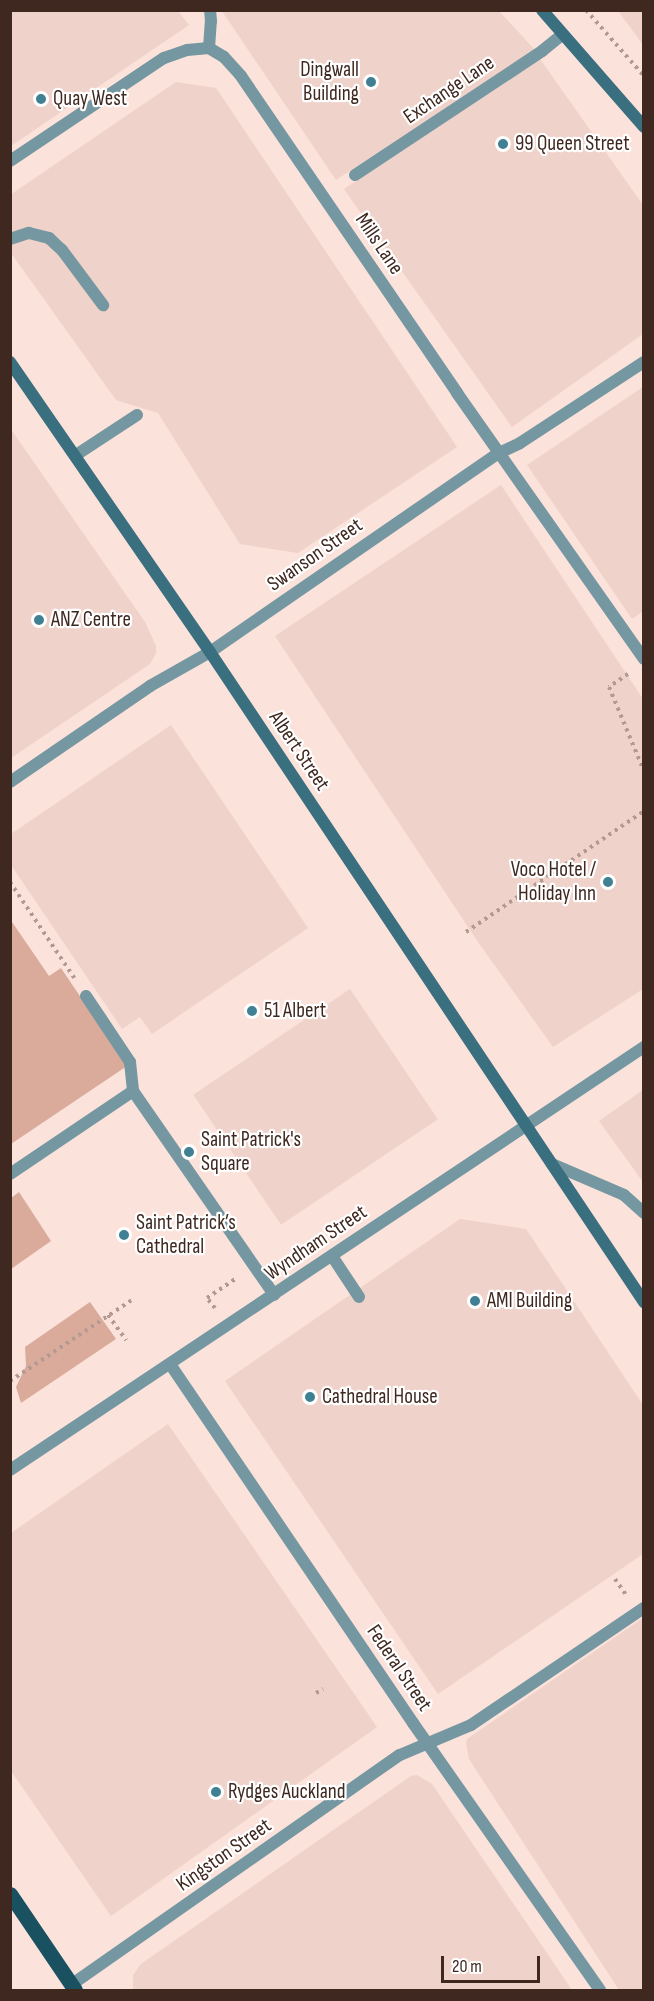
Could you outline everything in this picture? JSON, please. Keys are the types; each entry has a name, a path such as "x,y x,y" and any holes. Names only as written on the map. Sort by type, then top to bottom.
{"main road":[{"path":"13,1901 73,1988"}],"street":[{"path":"10,161 164,58 187,50 209,48 212,21 210,10"},
{"path":"542,10 644,127"},
{"name":"Exchange Lane","path":"355,175 542,51 562,35"},
{"name":"Mills Lane","path":"209,48 224,57 241,76 499,453 644,659"},
{"path":"10,238 29,233 49,238 62,250 103,305"},
{"name":"Albert Street","path":"10,362 210,652 644,1302"},
{"name":"Swanson Street","path":"10,782 150,686 210,652 499,453 520,443 644,362"},
{"path":"76,455 137,415"},
{"path":"86,996 130,1062 133,1090 274,1295"},
{"name":"Wyndham Street","path":"12,1467 644,1047"},
{"path":"10,1174 133,1090"},
{"path":"552,1164 624,1194 644,1213"},
{"path":"332,1256 359,1297"},
{"name":"Federal Street","path":"170,1364 428,1744 600,1990"},
{"name":"Kingston Street","path":"73,1988 400,1755 471,1725 644,1608"}],"path":[{"path":"586,10 644,76"},
{"path":"609,687 644,771"},
{"path":"466,932 644,811"},
{"path":"10,882 66,966"},
{"path":"214,1307 207,1298 253,1266"},
{"path":"10,1381 132,1300"},
{"path":"108,1315 126,1340"},
{"path":"316,1693 323,1689"}],"shaded area":[{"name":"Quay West","path":"11,10 178,11 189,25 11,146"},
{"path":"621,10 643,11 643,45 619,12"},
{"path":"222,11 499,11 535,50 336,180"},
{"path":"540,59 643,205 643,334 512,427 344,189"},
{"path":"176,82 216,88 457,447 298,553 240,544 158,413 116,400 11,253 10,195"},
{"path":"643,387 643,611 632,619 527,465"},
{"path":"10,428 145,622 156,646 156,653 150,664 11,758"},
{"path":"501,485 643,699 643,989 553,1047 478,942 275,636"},
{"path":"171,725 308,928 152,1034 140,1017 122,1029 11,865 11,834"},
{"path":"10,919 49,976 61,968 127,1066 11,1144"},
{"path":"350,989 438,1119 281,1225 193,1095"},
{"path":"643,1090 643,1182 599,1121"},
{"path":"19,1192 51,1241 11,1269 11,1198"},
{"path":"460,1219 526,1229 643,1405 643,1554 438,1694 225,1381"},
{"path":"90,1302 116,1339 21,1403 16,1387 26,1366 25,1347"},
{"path":"168,1424 377,1727 111,1916 11,1771 11,1533"},
{"path":"643,1618 643,1990 619,1990 469,1759 466,1743 467,1739"},
{"path":"417,1775 432,1784 572,1990 133,1990 133,1975 141,1964 411,1776"}],"place":[{"name":"Dingwall Building","path":"371,82"},
{"name":"Quay West","path":"41,99"},
{"name":"99 Queen Street","path":"503,144"},
{"name":"ANZ Centre","path":"39,620"},
{"name":"Voco Hotel / Holiday Inn","path":"608,882"},
{"name":"51 Albert","path":"252,1011"},
{"name":"Saint Patrick's Square","path":"189,1152"},
{"name":"Saint Patrick’s Cathedral","path":"124,1235"},
{"name":"AMI Building","path":"475,1301"},
{"name":"Cathedral House","path":"310,1397"},
{"name":"Rydges Auckland","path":"216,1792"}]}
